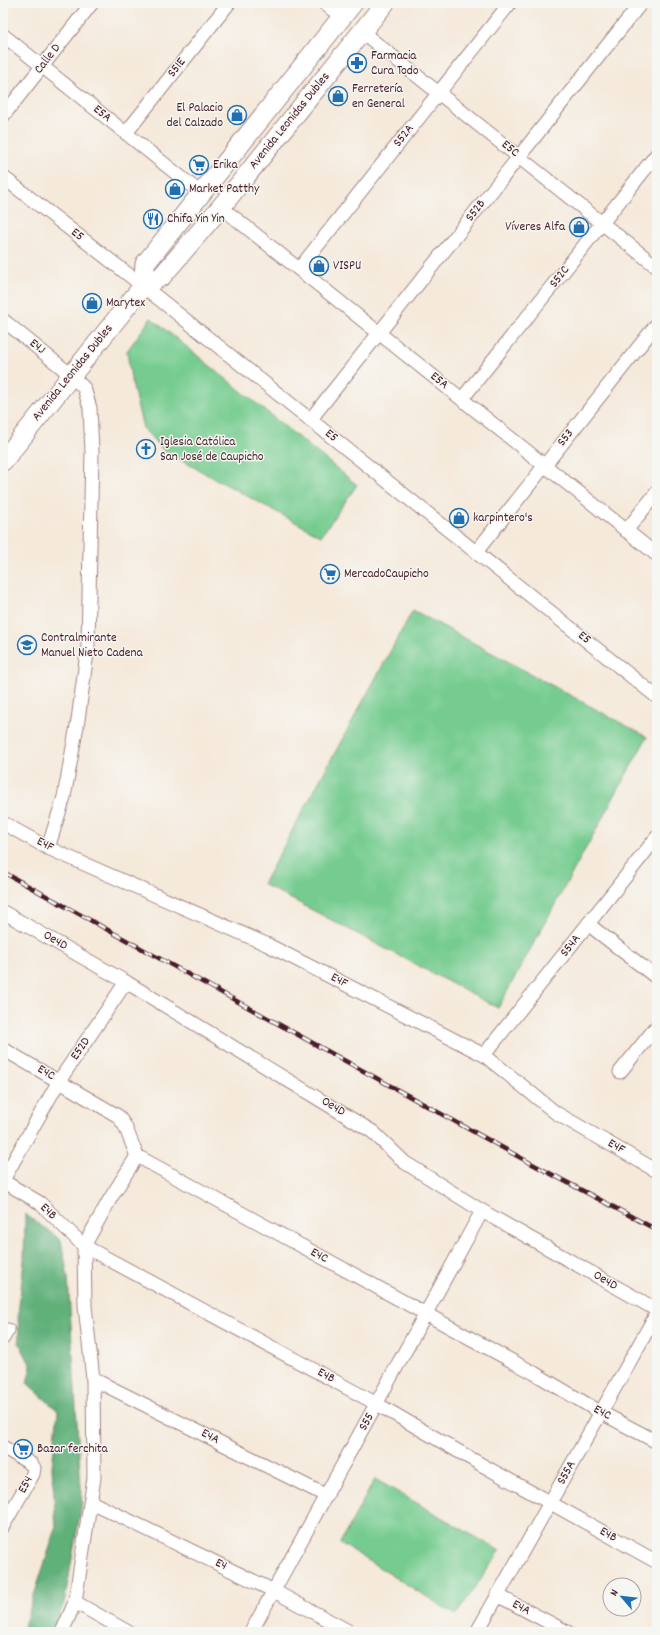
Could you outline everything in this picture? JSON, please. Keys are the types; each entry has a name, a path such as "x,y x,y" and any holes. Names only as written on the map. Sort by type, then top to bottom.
{"main road":[{"name":"Avenida Leonidas Dubles","path":"3,460 143,286 162,276 221,207 385,3"},
{"name":"Avenida Leonidas Dubles","path":"143,286 145,264 348,10"}],"street":[{"name":"Calle D","path":"3,116 92,3"},
{"name":"S51E","path":"126,133 229,3"},
{"path":"324,3 348,10"},
{"name":"S52A","path":"299,269 510,3"},
{"name":"S52B","path":"310,420 641,3"},
{"name":"E5C","path":"362,32 657,267"},
{"name":"E5A","path":"3,35 202,194"},
{"name":"S52C","path":"462,399 657,154"},
{"name":"E5","path":"3,177 143,286 656,694"},
{"name":"E5A","path":"221,207 657,555"},
{"name":"E4J","path":"3,320 71,375 84,388 90,408 92,452 88,646 78,720 64,797 48,848"},
{"name":"S53","path":"476,552 657,324"},
{"path":"626,531 657,492"},
{"name":"E4F","path":"3,823 48,848 266,944 484,1055 556,1113 657,1172"},
{"name":"S54A","path":"484,1055 657,837"},
{"name":"Oe4D","path":"3,912 126,982 373,1132 404,1162 482,1211 657,1310"},
{"path":"588,924 657,978"},
{"name":"E52D","path":"3,1180 59,1080 126,982"},
{"path":"620,1072 657,1026"},
{"name":"E4C","path":"3,1048 118,1116 125,1126 137,1156 657,1442"},
{"path":"62,1632 75,1602 94,1478 93,1378 85,1306 84,1246 110,1199 137,1156"},
{"name":"E4B","path":"3,1180 40,1203 84,1246 377,1404 550,1503 657,1562"},
{"name":"S55","path":"251,1632 327,1496 482,1211"},
{"name":"S55A","path":"477,1632 657,1313"},
{"name":"E4A","path":"93,1378 327,1496"},
{"name":"E54","path":"3,1447 31,1464 34,1468 33,1474 3,1526"},
{"name":"E4","path":"91,1502 274,1591 350,1632"},
{"name":"E4A","path":"497,1595 567,1632"},
{"path":"75,1602 128,1632"}],"green space":[{"path":"151,318 357,485 321,536 164,451 143,428 131,379 127,351"},
{"path":"413,610 647,737 498,1008 263,884"},
{"path":"25,1214 61,1240 68,1277 82,1503 64,1604 51,1632 22,1632 56,1528 52,1467 58,1411 27,1383 31,1366 19,1343 18,1315 24,1260"},
{"path":"375,1479 500,1551 456,1615 340,1543"}],"railway":[{"path":"3,872 521,1158 657,1230"}],"place":[{"name":"Farmacia Cura Todo","path":"357,63"},
{"name":"Ferretería en General","path":"338,96"},
{"name":"El Palacio del Calzado","path":"237,115"},
{"name":"Erika","path":"199,165"},
{"name":"Market Patthy","path":"175,189"},
{"name":"Chifa Yin Yin","path":"153,219"},
{"name":"Víveres Alfa","path":"579,227"},
{"name":"VISPU","path":"319,266"},
{"name":"Marytex","path":"92,303"},
{"name":"Iglesia Católica San José de Caupicho","path":"146,449"},
{"name":"karpintero's","path":"459,518"},
{"name":"MercadoCaupicho","path":"330,574"},
{"name":"Contralmirante Manuel Nieto Cadena","path":"27,645"},
{"name":"Bazar ferchita","path":"23,1449"}]}
